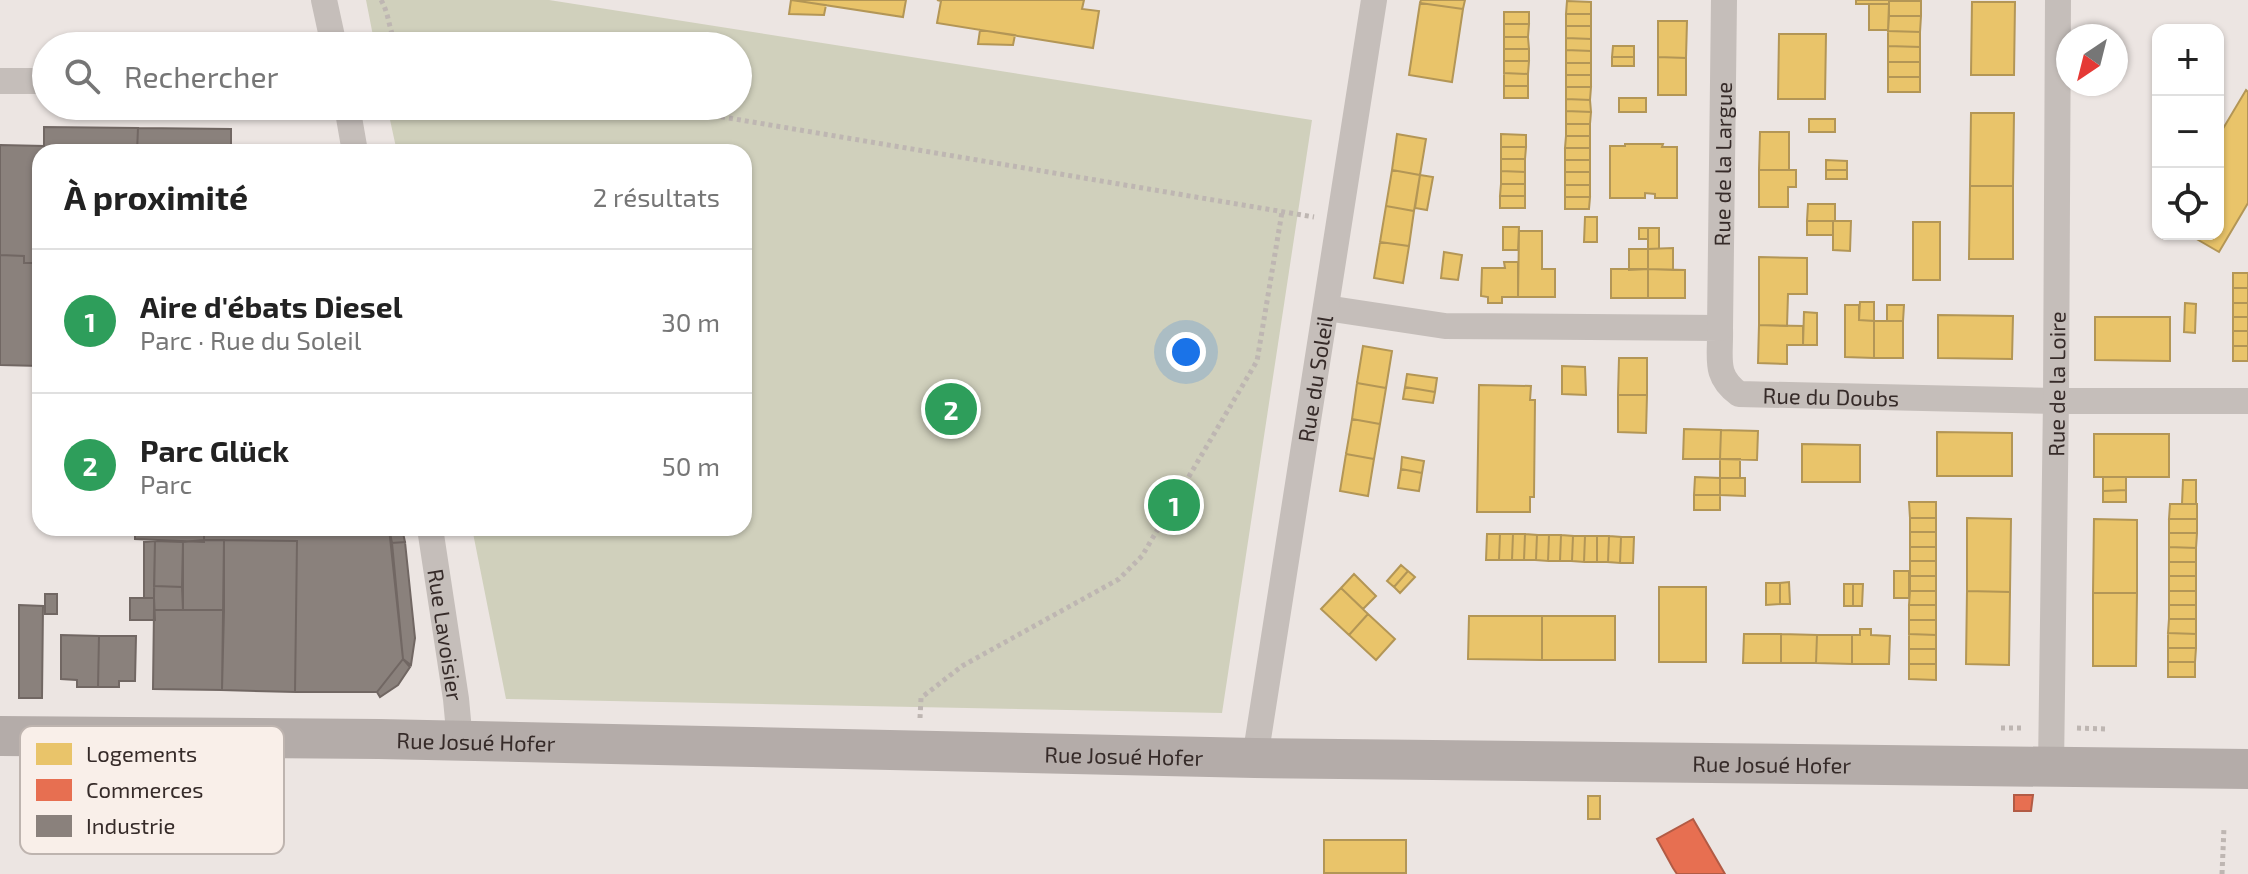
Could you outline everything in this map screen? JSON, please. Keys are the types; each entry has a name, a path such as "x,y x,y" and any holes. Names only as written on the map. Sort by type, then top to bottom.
{"main road":[{"name":"Rue Josué Hofer","path":"0,736 20,736"},
{"name":"Rue Josué Hofer","path":"284,740 1255,758 2248,769"}],"street":[{"path":"324,0 331,32"},
{"name":"Rue du Soleil","path":"1255,758 1374,0"},
{"name":"Rue de la Largue","path":"1720,328 1724,0"},
{"name":"Rue de la Loire","path":"2051,768 2058,0"},
{"path":"0,81 32,81"},
{"path":"349,120 354,144"},
{"path":"1326,308 1445,326 1720,328"},
{"name":"Rue du Doubs","path":"1720,328 1721,375 1727,385 1739,394 2056,401 2248,401"},
{"name":"Rue Lavoisier","path":"431,536 460,742"}],"path":[{"path":"381,0 386,9 390,32"},
{"path":"740,120 1339,221"},
{"path":"919,727 921,698 962,666 1119,579 1142,556 1257,361 1282,212"},
{"path":"2222,874 2224,827"}],"green space":[{"path":"366,0 549,0 1312,120 1222,713 506,699 474,536 752,536 752,144 395,144 390,120 752,120 752,32 372,32"}],"building: Logements":[{"path":"791,0 826,5 824,15 789,14"},
{"path":"792,0 906,0 903,17"},
{"path":"937,0 1084,0 1082,9 1099,11 1093,48 937,23 941,1"},
{"path":"1421,0 1465,0 1463,9 1420,3"},
{"path":"1856,0 1889,0 1889,4 1856,4"},
{"path":"1567,1 1591,2 1591,14 1566,14"},
{"path":"1889,1 1921,1 1921,16 1889,16"},
{"path":"1972,2 2015,2 2014,75 1971,75"},
{"path":"1420,3 1463,9 1452,82 1409,75"},
{"path":"1869,4 1889,4 1888,30 1869,30"},
{"path":"1504,12 1529,12 1529,24 1504,24"},
{"path":"1566,14 1591,14 1591,26 1566,26"},
{"path":"1889,16 1921,16 1920,32 1888,31"},
{"path":"1658,21 1687,21 1686,58 1658,57"},
{"path":"1504,24 1529,24 1528,37 1504,37"},
{"path":"1566,26 1591,26 1591,39 1566,38"},
{"path":"980,30 1015,35 1013,45 978,44"},
{"path":"1888,31 1920,32 1920,47 1888,46"},
{"path":"1779,34 1826,34 1825,99 1778,99"},
{"path":"1504,37 1528,37 1529,49 1504,49"},
{"path":"1566,38 1591,39 1591,51 1566,50"},
{"path":"1613,46 1634,46 1634,57 1612,57"},
{"path":"1888,46 1920,47 1920,62 1888,62"},
{"path":"1504,49 1529,49 1529,61 1504,61"},
{"path":"1566,50 1591,51 1591,63 1566,63"},
{"path":"1612,57 1634,57 1634,66 1612,66"},
{"path":"1658,57 1686,58 1686,95 1658,95"},
{"path":"1504,61 1529,61 1528,74 1504,73"},
{"path":"1888,62 1920,62 1920,77 1888,77"},
{"path":"1566,63 1591,63 1591,75 1566,75"},
{"path":"1504,73 1528,74 1528,86 1504,86"},
{"path":"1566,75 1591,75 1591,87 1566,87"},
{"path":"1888,77 1920,77 1920,92 1888,92"},
{"path":"1504,86 1528,86 1528,98 1504,98"},
{"path":"1566,87 1591,87 1590,100 1566,99"},
{"path":"2246,90 2248,203 2219,252 2198,240 2224,240 2224,127"},
{"path":"1619,98 1646,98 1646,112 1619,112"},
{"path":"1566,99 1590,100 1591,112 1566,111"},
{"path":"1566,111 1591,112 1590,124 1566,124"},
{"path":"1971,113 2014,113 2013,186 1970,186"},
{"path":"1809,119 1835,119 1835,132 1809,132"},
{"path":"1566,124 1590,124 1590,136 1566,136"},
{"path":"1760,132 1789,132 1789,170 1759,170"},
{"path":"1397,134 1426,139 1420,175 1392,170"},
{"path":"1501,134 1526,135 1526,147 1501,147"},
{"path":"1566,136 1590,136 1590,148 1565,148"},
{"path":"1610,146 1677,147 1677,198 1655,198 1655,194 1645,193 1645,198 1610,198"},
{"path":"1501,147 1526,147 1525,159 1501,159"},
{"path":"1565,148 1590,148 1590,160 1565,160"},
{"path":"1501,159 1525,159 1525,172 1501,171"},
{"path":"1565,160 1590,160 1590,172 1565,172"},
{"path":"1826,160 1847,161 1847,170 1826,170"},
{"path":"1392,170 1420,175 1414,211 1386,206"},
{"path":"1759,170 1796,170 1796,187 1788,187 1788,207 1759,207"},
{"path":"1826,170 1847,170 1847,179 1826,179"},
{"path":"1501,171 1525,172 1525,184 1501,184"},
{"path":"1565,172 1590,172 1590,185 1565,185"},
{"path":"1420,175 1433,177 1427,210 1415,208"},
{"path":"1501,184 1525,184 1525,196 1500,196"},
{"path":"1565,185 1590,185 1590,197 1565,197"},
{"path":"1970,186 2013,186 2013,259 1969,259"},
{"path":"1500,196 1525,196 1525,208 1500,208"},
{"path":"1565,197 1590,197 1589,209 1565,209"},
{"path":"1808,204 1835,204 1835,221 1807,221"},
{"path":"1386,206 1414,211 1409,246 1380,242"},
{"path":"1585,217 1597,217 1597,242 1584,242"},
{"path":"1807,221 1833,221 1833,235 1807,235"},
{"path":"1833,221 1851,221 1850,251 1833,250"},
{"path":"1913,222 1940,222 1940,280 1913,280"},
{"path":"1503,227 1519,227 1518,250 1503,250"},
{"path":"1639,228 1648,228 1648,239 1639,239"},
{"path":"1648,228 1659,228 1659,249 1648,249"},
{"path":"1519,231 1542,231 1542,269 1555,269 1555,297 1518,297"},
{"path":"1380,242 1409,246 1403,283 1374,278"},
{"path":"1673,248 1673,270 1648,269 1648,249"},
{"path":"1629,249 1648,249 1648,269 1629,270"},
{"path":"1444,252 1462,255 1458,280 1441,278"},
{"path":"1759,257 1807,258 1807,294 1788,294 1787,326 1759,325"},
{"path":"1504,262 1518,262 1518,297 1502,297 1502,303 1488,303 1488,297 1481,296 1482,268 1505,268"},
{"path":"1611,269 1648,269 1648,298 1611,298"},
{"path":"1648,269 1685,270 1685,298 1648,298"},
{"path":"2233,273 2248,273 2248,288 2233,288"},
{"path":"2233,288 2248,288 2248,303 2233,303"},
{"path":"1860,302 1874,302 1874,321 1859,320"},
{"path":"2185,303 2196,304 2195,333 2184,332"},
{"path":"2233,303 2248,303 2248,317 2233,317"},
{"path":"1845,305 1859,305 1859,320 1874,321 1874,358 1845,357"},
{"path":"1887,305 1904,305 1903,321 1887,321"},
{"path":"1804,312 1817,313 1817,345 1803,345"},
{"path":"1938,315 2013,316 2012,359 1938,358"},
{"path":"2095,317 2170,317 2170,361 2095,360"},
{"path":"2233,317 2248,317 2248,331 2233,331"},
{"path":"1874,321 1903,321 1903,358 1874,358"},
{"path":"1759,325 1803,326 1803,345 1787,345 1787,364 1758,363"},
{"path":"2233,331 2248,331 2248,346 2233,346"},
{"path":"1363,346 1392,351 1386,388 1357,383"},
{"path":"2233,346 2248,346 2248,361 2233,361"},
{"path":"1619,358 1647,358 1647,395 1618,395"},
{"path":"1562,366 1585,367 1586,395 1562,394"},
{"path":"1407,374 1437,378 1435,392 1405,387"},
{"path":"1357,383 1386,388 1380,424 1352,419"},
{"path":"1479,385 1531,386 1530,400 1535,400 1534,497 1530,497 1530,512 1477,512"},
{"path":"1405,387 1435,392 1433,403 1403,399"},
{"path":"1618,395 1647,395 1646,433 1618,432"},
{"path":"1352,419 1380,424 1374,459 1346,454"},
{"path":"1684,429 1721,430 1720,459 1683,459"},
{"path":"1721,430 1758,431 1757,460 1720,459"},
{"path":"1937,432 2012,433 2012,476 1937,476"},
{"path":"2094,434 2169,434 2169,477 2094,477"},
{"path":"1802,444 1860,445 1860,482 1802,482"},
{"path":"1346,454 1374,459 1368,496 1340,491"},
{"path":"1402,457 1424,461 1422,473 1401,469"},
{"path":"1720,459 1740,459 1740,478 1720,478"},
{"path":"1401,469 1422,473 1419,491 1398,488"},
{"path":"1695,477 1720,478 1720,495 1694,495"},
{"path":"2103,477 2126,477 2126,490 2103,491"},
{"path":"1720,478 1745,478 1745,496 1720,495"},
{"path":"2183,480 2196,480 2196,504 2182,504"},
{"path":"2126,490 2126,502 2103,502 2103,491"},
{"path":"1694,495 1720,495 1720,510 1694,510"},
{"path":"1909,502 1936,502 1936,518 1910,518"},
{"path":"2170,504 2197,504 2197,519 2169,519"},
{"path":"1910,518 1936,518 1936,532 1910,532"},
{"path":"1967,518 2011,519 2010,592 1967,591"},
{"path":"2094,519 2137,520 2137,593 2093,593"},
{"path":"2169,519 2197,519 2197,533 2169,533"},
{"path":"1910,532 1936,532 1936,547 1910,547"},
{"path":"2169,533 2197,533 2196,548 2169,547"},
{"path":"1487,534 1500,534 1499,560 1486,560"},
{"path":"1500,534 1513,534 1512,560 1499,560"},
{"path":"1513,534 1525,534 1524,560 1512,560"},
{"path":"1525,534 1537,535 1536,560 1524,560"},
{"path":"1537,535 1549,535 1548,561 1536,560"},
{"path":"1549,535 1561,535 1560,561 1548,561"},
{"path":"1561,535 1573,536 1572,561 1560,561"},
{"path":"1573,536 1585,536 1584,562 1572,561"},
{"path":"1585,536 1597,536 1597,562 1584,562"},
{"path":"1597,536 1609,536 1608,562 1597,562"},
{"path":"1609,536 1621,537 1620,563 1608,562"},
{"path":"1621,537 1634,537 1633,563 1620,563"},
{"path":"1910,547 1936,547 1936,561 1910,561"},
{"path":"2169,547 2196,548 2196,562 2169,562"},
{"path":"1910,561 1936,561 1936,576 1910,576"},
{"path":"2169,562 2196,562 2196,576 2169,576"},
{"path":"1401,565 1408,571 1394,587 1387,581"},
{"path":"1408,571 1415,577 1400,593 1394,587"},
{"path":"1894,571 1909,571 1909,598 1894,598"},
{"path":"1354,574 1376,596 1363,609 1341,588"},
{"path":"1910,576 1936,576 1936,591 1910,591"},
{"path":"2169,576 2196,576 2196,591 2169,591"},
{"path":"1789,582 1790,604 1780,604 1780,583"},
{"path":"1766,583 1780,583 1780,604 1766,605"},
{"path":"1844,584 1853,584 1853,606 1844,606"},
{"path":"1853,584 1863,584 1862,606 1853,606"},
{"path":"1659,587 1706,587 1706,662 1659,662"},
{"path":"1341,588 1368,614 1349,635 1321,609"},
{"path":"1910,591 1936,591 1936,605 1909,605"},
{"path":"1967,591 2010,592 2009,665 1966,664"},
{"path":"2169,591 2196,591 2196,605 2169,605"},
{"path":"2093,593 2137,593 2136,666 2093,666"},
{"path":"1909,605 1936,605 1936,620 1909,620"},
{"path":"2169,605 2196,605 2196,619 2169,619"},
{"path":"1368,614 1395,639 1376,660 1349,635"},
{"path":"1469,616 1542,616 1542,660 1468,659"},
{"path":"1542,616 1615,616 1615,660 1542,660"},
{"path":"2169,619 2196,619 2196,634 2168,633"},
{"path":"1909,620 1936,620 1936,635 1909,634"},
{"path":"1860,629 1871,629 1871,635 1890,636 1889,664 1852,664 1852,635 1860,635"},
{"path":"2168,633 2196,634 2196,648 2168,648"},
{"path":"1744,634 1781,634 1781,663 1743,663"},
{"path":"1781,634 1817,635 1816,663 1781,663"},
{"path":"1909,634 1936,635 1936,649 1909,649"},
{"path":"1817,635 1852,635 1852,664 1816,663"},
{"path":"2168,648 2196,648 2195,662 2168,662"},
{"path":"1909,649 1936,649 1936,664 1909,664"},
{"path":"2168,662 2195,662 2195,677 2168,677"},
{"path":"1909,664 1936,664 1936,680 1909,679"},
{"path":"1588,796 1600,796 1600,819 1588,819"},
{"path":"1324,840 1406,840 1406,873 1324,873"}],"building: Commerces":[{"path":"2014,795 2033,795 2031,811 2014,811"},
{"path":"1693,819 1725,874 1677,874 1673,868 1657,839"}],"building: Industrie":[{"path":"44,127 138,128 137,144 44,144"},
{"path":"138,128 231,129 231,144 137,144"},
{"path":"0,145 32,146 32,263 24,263 24,256 0,255"},
{"path":"0,255 24,256 24,263 32,263 32,366 0,365"},
{"path":"135,536 204,536 204,542 135,539"},
{"path":"204,536 390,536 403,659 377,692 295,692 297,541 204,540"},
{"path":"391,536 404,536 405,542 392,543"},
{"path":"224,540 224,610 183,610 183,542"},
{"path":"224,540 297,541 295,692 222,690"},
{"path":"155,541 183,542 182,587 154,586"},
{"path":"155,541 154,598 144,598 144,542"},
{"path":"405,542 415,638 411,665 403,659 392,543"},
{"path":"154,586 182,587 183,610 154,610"},
{"path":"45,594 57,594 57,614 45,614"},
{"path":"130,598 154,598 155,620 130,620"},
{"path":"19,605 43,606 42,698 19,698"},
{"path":"154,610 224,610 222,690 153,689"},
{"path":"61,635 99,636 98,687 77,687 77,680 61,679"},
{"path":"99,636 136,636 135,681 119,681 119,687 98,687"},
{"path":"403,659 410,667 398,685 380,697 377,692"}],"place":[{"name":"Parc Glück","path":"951,409"},
{"name":"Aire d'ébats Diesel","path":"1174,505"}]}
